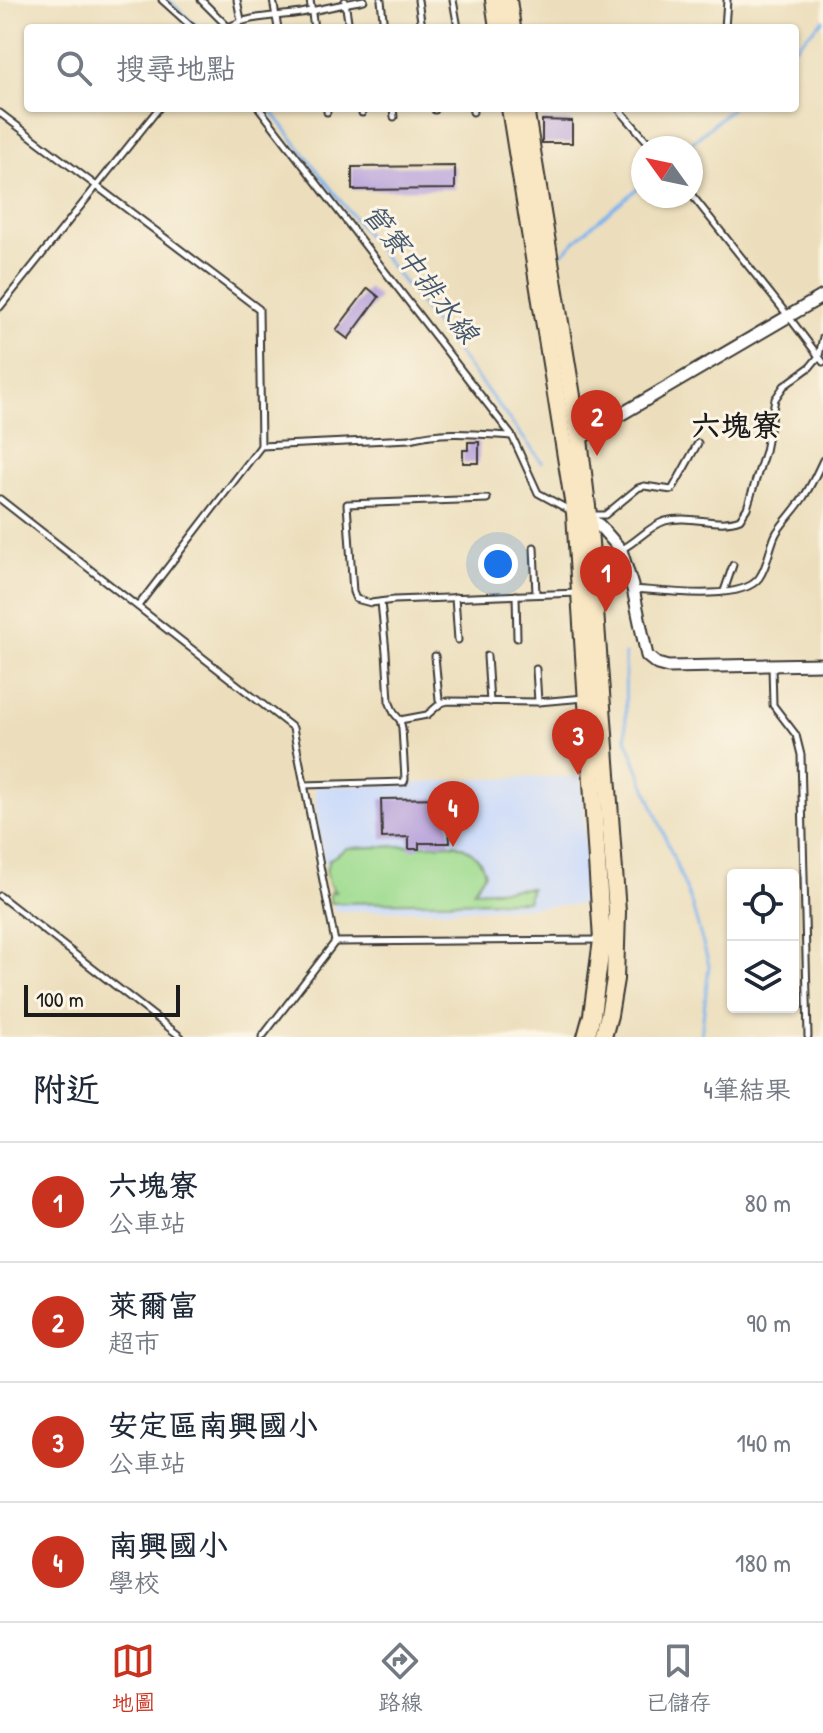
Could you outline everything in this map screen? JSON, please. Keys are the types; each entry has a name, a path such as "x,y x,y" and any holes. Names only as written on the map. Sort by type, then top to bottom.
{"main road":[{"path":"494,0 497,24"},
{"path":"508,0 511,24"},
{"path":"511,112 582,514 611,811 617,912 586,1037"},
{"path":"526,112 579,439 581,593 615,979 603,1037"}],"street":[{"path":"579,439 823,296"},
{"path":"582,514 621,550 647,656 657,664 668,667 823,664"}],"lane":[{"path":"162,0 189,24"},
{"path":"201,0 224,24"},
{"path":"237,0 241,20"},
{"path":"273,0 277,24"},
{"path":"310,0 313,24"},
{"path":"233,24 241,20 364,0"},
{"path":"381,0 384,24"},
{"path":"418,0 421,24"},
{"path":"453,0 457,24"},
{"path":"725,24 727,0"},
{"path":"345,2 348,24"},
{"path":"0,307 156,112"},
{"path":"262,112 512,436 538,493 582,514 605,515 638,488 672,490 698,443"},
{"path":"393,112 394,117"},
{"path":"622,112 642,136"},
{"path":"0,113 259,309 261,446 138,606"},
{"path":"702,208 821,359"},
{"path":"621,550 663,522 687,518 726,522 740,519 747,508 765,451 775,399 784,386 821,359 823,337"},
{"path":"261,446 410,439 455,432 512,436"},
{"path":"633,589 724,592 748,588 759,579 773,540 802,500 823,460"},
{"path":"0,499 293,728 335,942 262,1037"},
{"path":"487,499 347,504 356,599 371,603 581,593"},
{"path":"534,547 536,594"},
{"path":"724,592 733,565"},
{"path":"516,595 517,638"},
{"path":"455,597 458,640"},
{"path":"304,785 404,782 400,720 389,701 381,602"},
{"path":"435,656 441,703"},
{"path":"487,656 490,702"},
{"path":"772,665 773,705 796,735 801,755 808,1037"},
{"path":"536,669 538,702"},
{"path":"400,720 427,715 448,701 538,702 588,698"},
{"path":"0,896 181,1037"},
{"path":"335,942 610,940"}],"shaded area":[{"path":"581,776 589,904 497,909 335,911 318,829 315,787"}],"green space":[{"path":"455,844 474,854 483,867 485,873 473,891 531,888 527,901 330,903 330,892 335,892 326,870 329,860 347,848"}],"building":[{"path":"542,120 572,121 572,143 542,143"},
{"path":"455,166 455,189 352,190 352,167"},
{"path":"368,288 379,297 348,339 336,330"},
{"path":"468,442 479,442 479,463 463,463 463,450 468,450"},
{"path":"447,798 450,843 419,843 419,849 409,849 409,837 382,838 381,799"}],"waterway":[{"name":"管寮中排水線","path":"169,0 195,24"},
{"path":"799,43 823,20"},
{"name":"管寮中排水線","path":"272,112 542,462"},
{"path":"700,136 727,112"},
{"path":"562,254 631,194"},
{"path":"625,654 626,738 691,902 709,965 701,1037"}],"place":[{"name":"萊爾富","path":"597,456"},
{"name":"六塊寮","path":"606,612"},
{"name":"安定區南興國小","path":"578,775"},
{"name":"南興國小","path":"453,847"}],"district":[{"name":"六塊寮","path":"736,425"}]}
